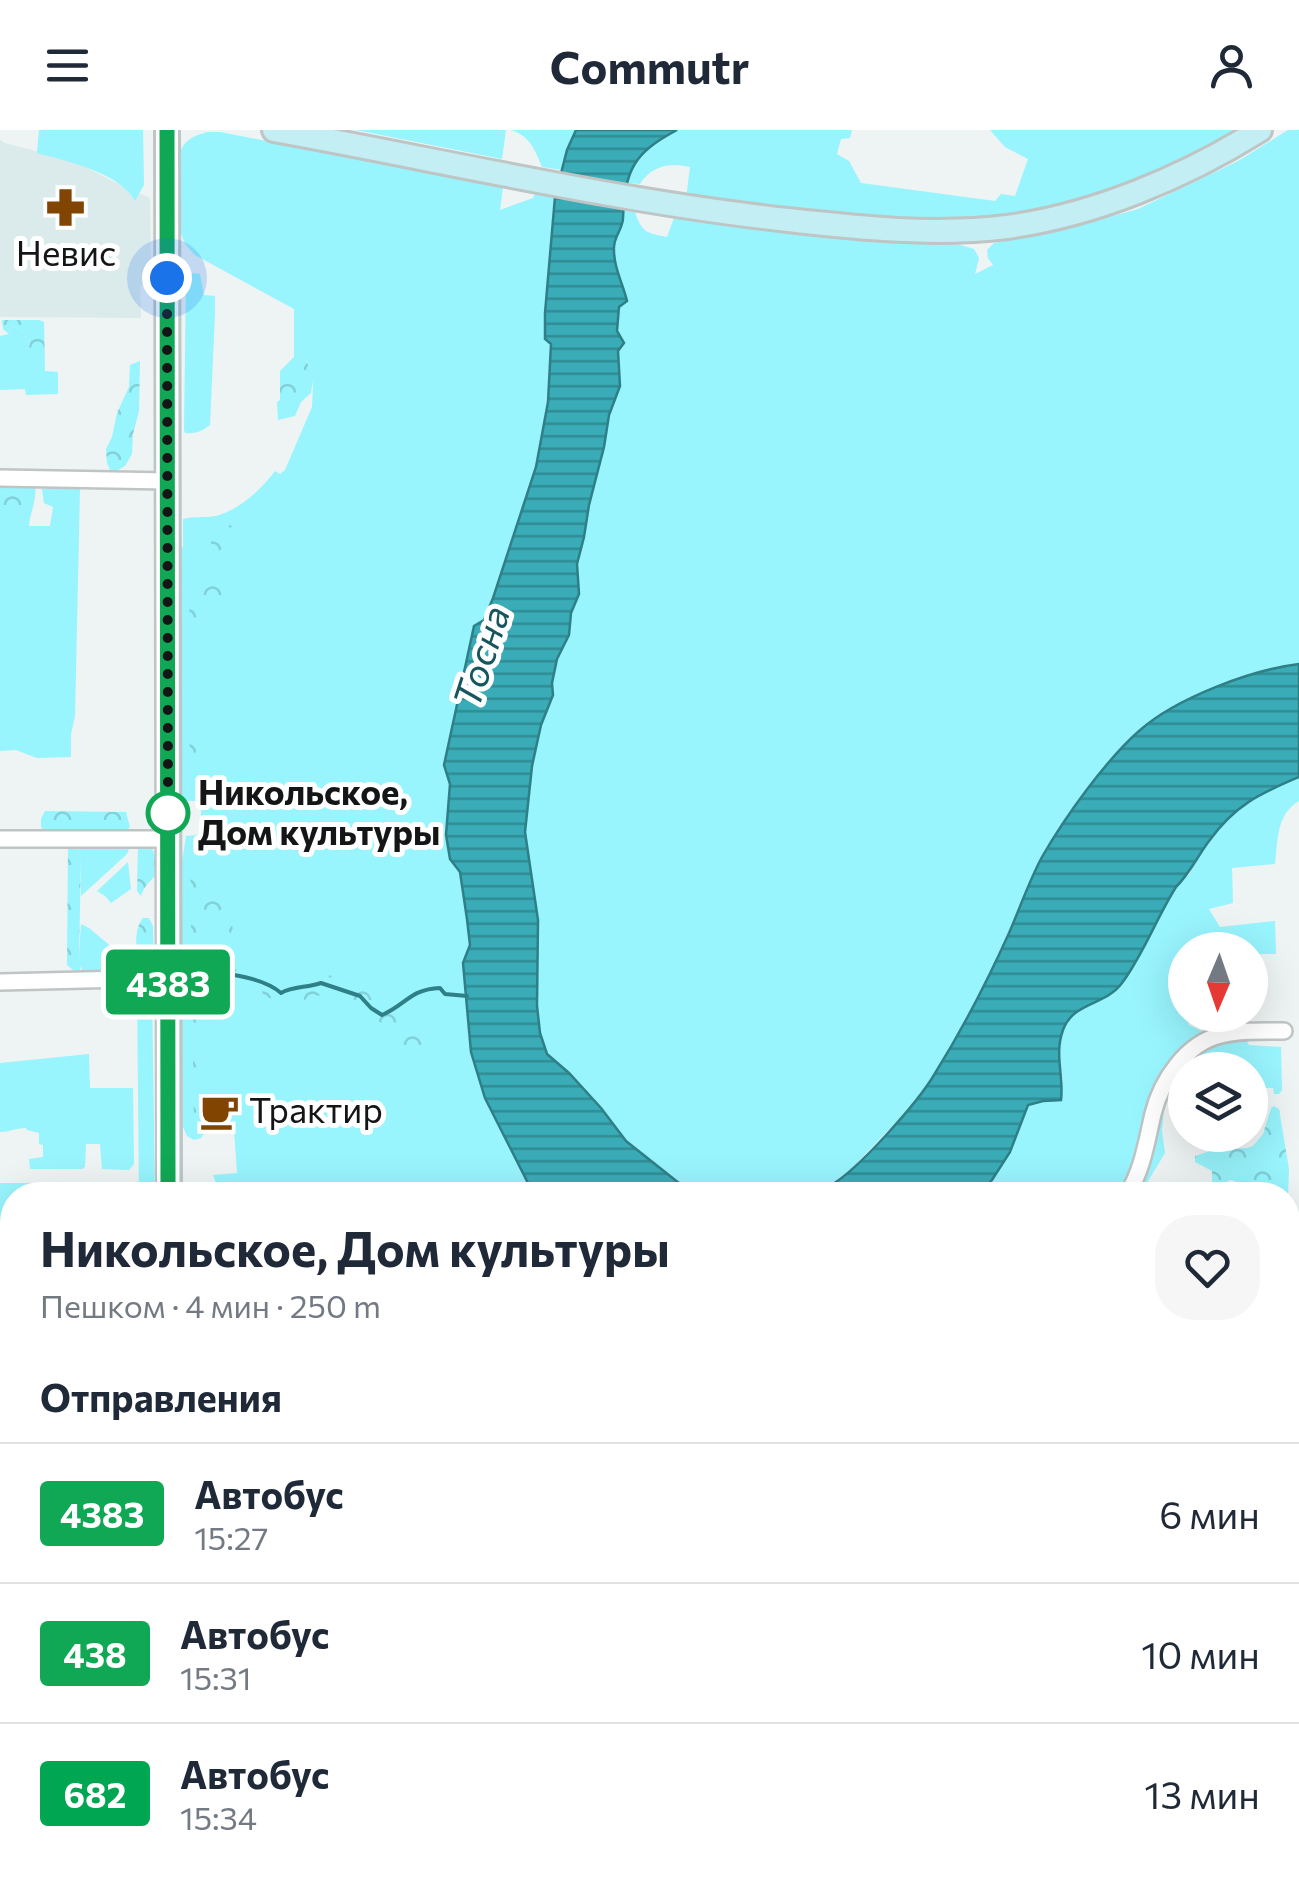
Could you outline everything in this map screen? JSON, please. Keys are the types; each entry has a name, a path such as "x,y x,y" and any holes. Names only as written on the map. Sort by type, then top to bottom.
{"main road":[{"path":"167,130 168,1182"},
{"path":"274,130 675,206 853,228 944,232 1058,216 1141,190 1230,149 1260,130"}],"street":[{"path":"0,478 168,481"},
{"path":"0,839 168,838"},
{"path":"0,982 168,978"},
{"path":"1134,1182 1141,1170 1154,1108 1176,1066 1194,1048 1219,1035 1284,1031"}],"shaded area":[{"path":"0,140 74,161 126,188 135,201 138,193 150,198 151,281 140,286 141,318 0,317"}],"green space":[{"path":"39,130 143,130 144,185 135,201 128,191 106,176 37,153"},
{"path":"356,130 506,130 502,159"},
{"path":"511,130 577,132 562,170 542,167 527,140"},
{"path":"677,130 852,130 850,138 841,139 837,154 849,161 861,183 995,201 1001,194 1015,196 1028,159 1005,147 990,130 1243,130 1146,180 1035,213 936,222 686,199 690,167 683,166 668,165 650,173 640,184 628,183 645,150"},
{"path":"1288,130 1299,130 1299,664 1249,676 1188,699 1140,730 1106,767 1041,859 986,981 933,1078 853,1167 834,1182 678,1182 626,1141 601,1108 547,1054 537,1005 538,920 525,832 532,766 553,695 557,659 569,635 571,613 579,594 577,564 609,415 620,386 618,351 624,343 617,331 619,307 627,301 613,250 622,210 635,212 646,231 667,237 674,218 957,244 974,249 979,258 975,274 993,265 987,250 994,243 1138,209 1238,161"},
{"path":"220,132 503,187 500,210 533,198 535,193 555,197 545,313 545,339 551,344 548,402 536,467 484,620 444,765 450,784 446,835 451,859 460,872 467,919 470,945 463,963 485,1098 527,1182 215,1182 213,1175 237,1173 234,1129 207,1129 194,1140 183,1127 181,868 186,836 197,835 201,828 201,801 181,801 183,519 225,513 249,498 275,471 280,474 285,470 312,407 313,386 309,364 294,357 294,309 195,255 185,244 178,225 177,175 183,146 195,136"},
{"path":"193,273 200,274 204,295 215,296 210,425 199,432 185,433 186,279"},
{"path":"2,320 44,322 45,371 25,363 19,351 28,350 30,343 21,330 12,326 9,334 3,329"},
{"path":"12,326 21,330 30,343 29,350 45,371 58,372 58,394 26,395 25,389 0,390 0,336 9,334"},
{"path":"299,356 311,372 311,393 301,402 295,416 278,420 280,371"},
{"path":"140,361 139,411 132,454 125,466 110,470 106,449 129,387 130,365"},
{"path":"0,486 35,486 29,526 50,526 53,507 44,503 42,489 80,488 71,757 37,758 16,750 0,751"},
{"path":"0,490 18,493 28,506 23,520 17,522 0,509"},
{"path":"217,524 243,529 220,571 227,599 204,613 199,631 193,634 186,628 191,602 209,577 212,528"},
{"path":"190,707 198,725 201,748 196,792 191,790 190,780"},
{"path":"1299,777 1299,801 1282,821 1275,864 1232,868 1233,903 1209,909 1220,927 1275,921 1276,954 1268,954 1268,932 1168,932 1168,1032 1207,1033 1186,1052 1168,1052 1168,1069 1136,1175 1131,1182 990,1182 1010,1152 1028,1105 1043,1101 1063,1081 1058,1048 1064,1026 1074,1011 1101,1000 1137,957 1176,887 1240,807"},
{"path":"45,811 126,812 130,827 124,833 46,832 41,827"},
{"path":"193,840 200,842 205,867 228,910 236,963 236,983 228,1015 221,1025 214,1026 207,1023 208,1008 218,982 220,947 202,902 197,901 204,1128 197,1137 190,848"},
{"path":"121,845 129,850 126,855 81,896 81,857 76,846"},
{"path":"138,845 151,846 157,865 155,876 141,896 137,891"},
{"path":"68,846 76,846 81,857 79,971 67,965"},
{"path":"128,862 131,889 111,903 97,891"},
{"path":"143,918 149,918 153,926 154,965 146,970 140,967 137,949"},
{"path":"81,924 132,964 133,971 118,967 111,968 109,973 79,971"},
{"path":"315,972 368,993 376,1005 390,1012 409,1016 417,1027 429,1032 429,1046 418,1053 405,1052 391,1028 343,997 309,997 298,1004 263,995 263,985 270,978 297,982 307,973"},
{"path":"137,988 152,989 155,1182 139,1182"},
{"path":"1244,1036 1249,1045 1281,1047 1282,1090 1274,1094 1273,1088 1268,1088 1268,1052 1201,1052 1218,1039"},
{"path":"89,1054 90,1088 133,1088 134,1164 129,1170 102,1169 100,1144 86,1144 82,1169 30,1169 29,1159 43,1157 43,1145 39,1144 39,1133 26,1128 0,1132 0,1063"},
{"path":"1166,1089 1162,1131 1165,1153 1148,1182 1143,1182 1161,1096"},
{"path":"1271,1108 1279,1109 1289,1182 1212,1182 1212,1171 1195,1162 1195,1156 1207,1152 1268,1152"}],"water":[{"name":"Тосна","path":"576,130 677,130 651,147 635,164 626,187 623,222 614,243 627,301 619,307 617,331 624,343 618,351 620,386 609,415 577,564 579,594 571,613 569,635 557,659 553,695 532,766 525,832 538,920 537,1006 547,1054 601,1108 626,1141 678,1182 527,1182 485,1098 471,1052 463,963 470,945 460,872 450,859 446,835 450,784 444,765 474,626 484,620 493,598 536,467 548,402 551,344 545,339 545,313 555,197"},
{"path":"1299,664 1299,777 1260,795 1228,818 1176,887 1122,983 1068,1021 1059,1048 1061,1100 1028,1105 1010,1152 992,1180 836,1182 887,1134 926,1087 983,988 1042,857 1099,774 1139,731 1173,707 1237,679"}],"waterway":[{"path":"208,974 246,978 281,993 321,983 360,996 382,1015 430,989 467,996"}],"bus line":[{"name":"438З","path":"167,130 168,1182"}],"place":[{"name":"Невис","path":"66,207"},
{"name":"Никольское, Дом культуры","path":"168,813"},
{"name":"Трактир","path":"219,1111"}],"route":[{"path":"167,278 168,813"}]}
